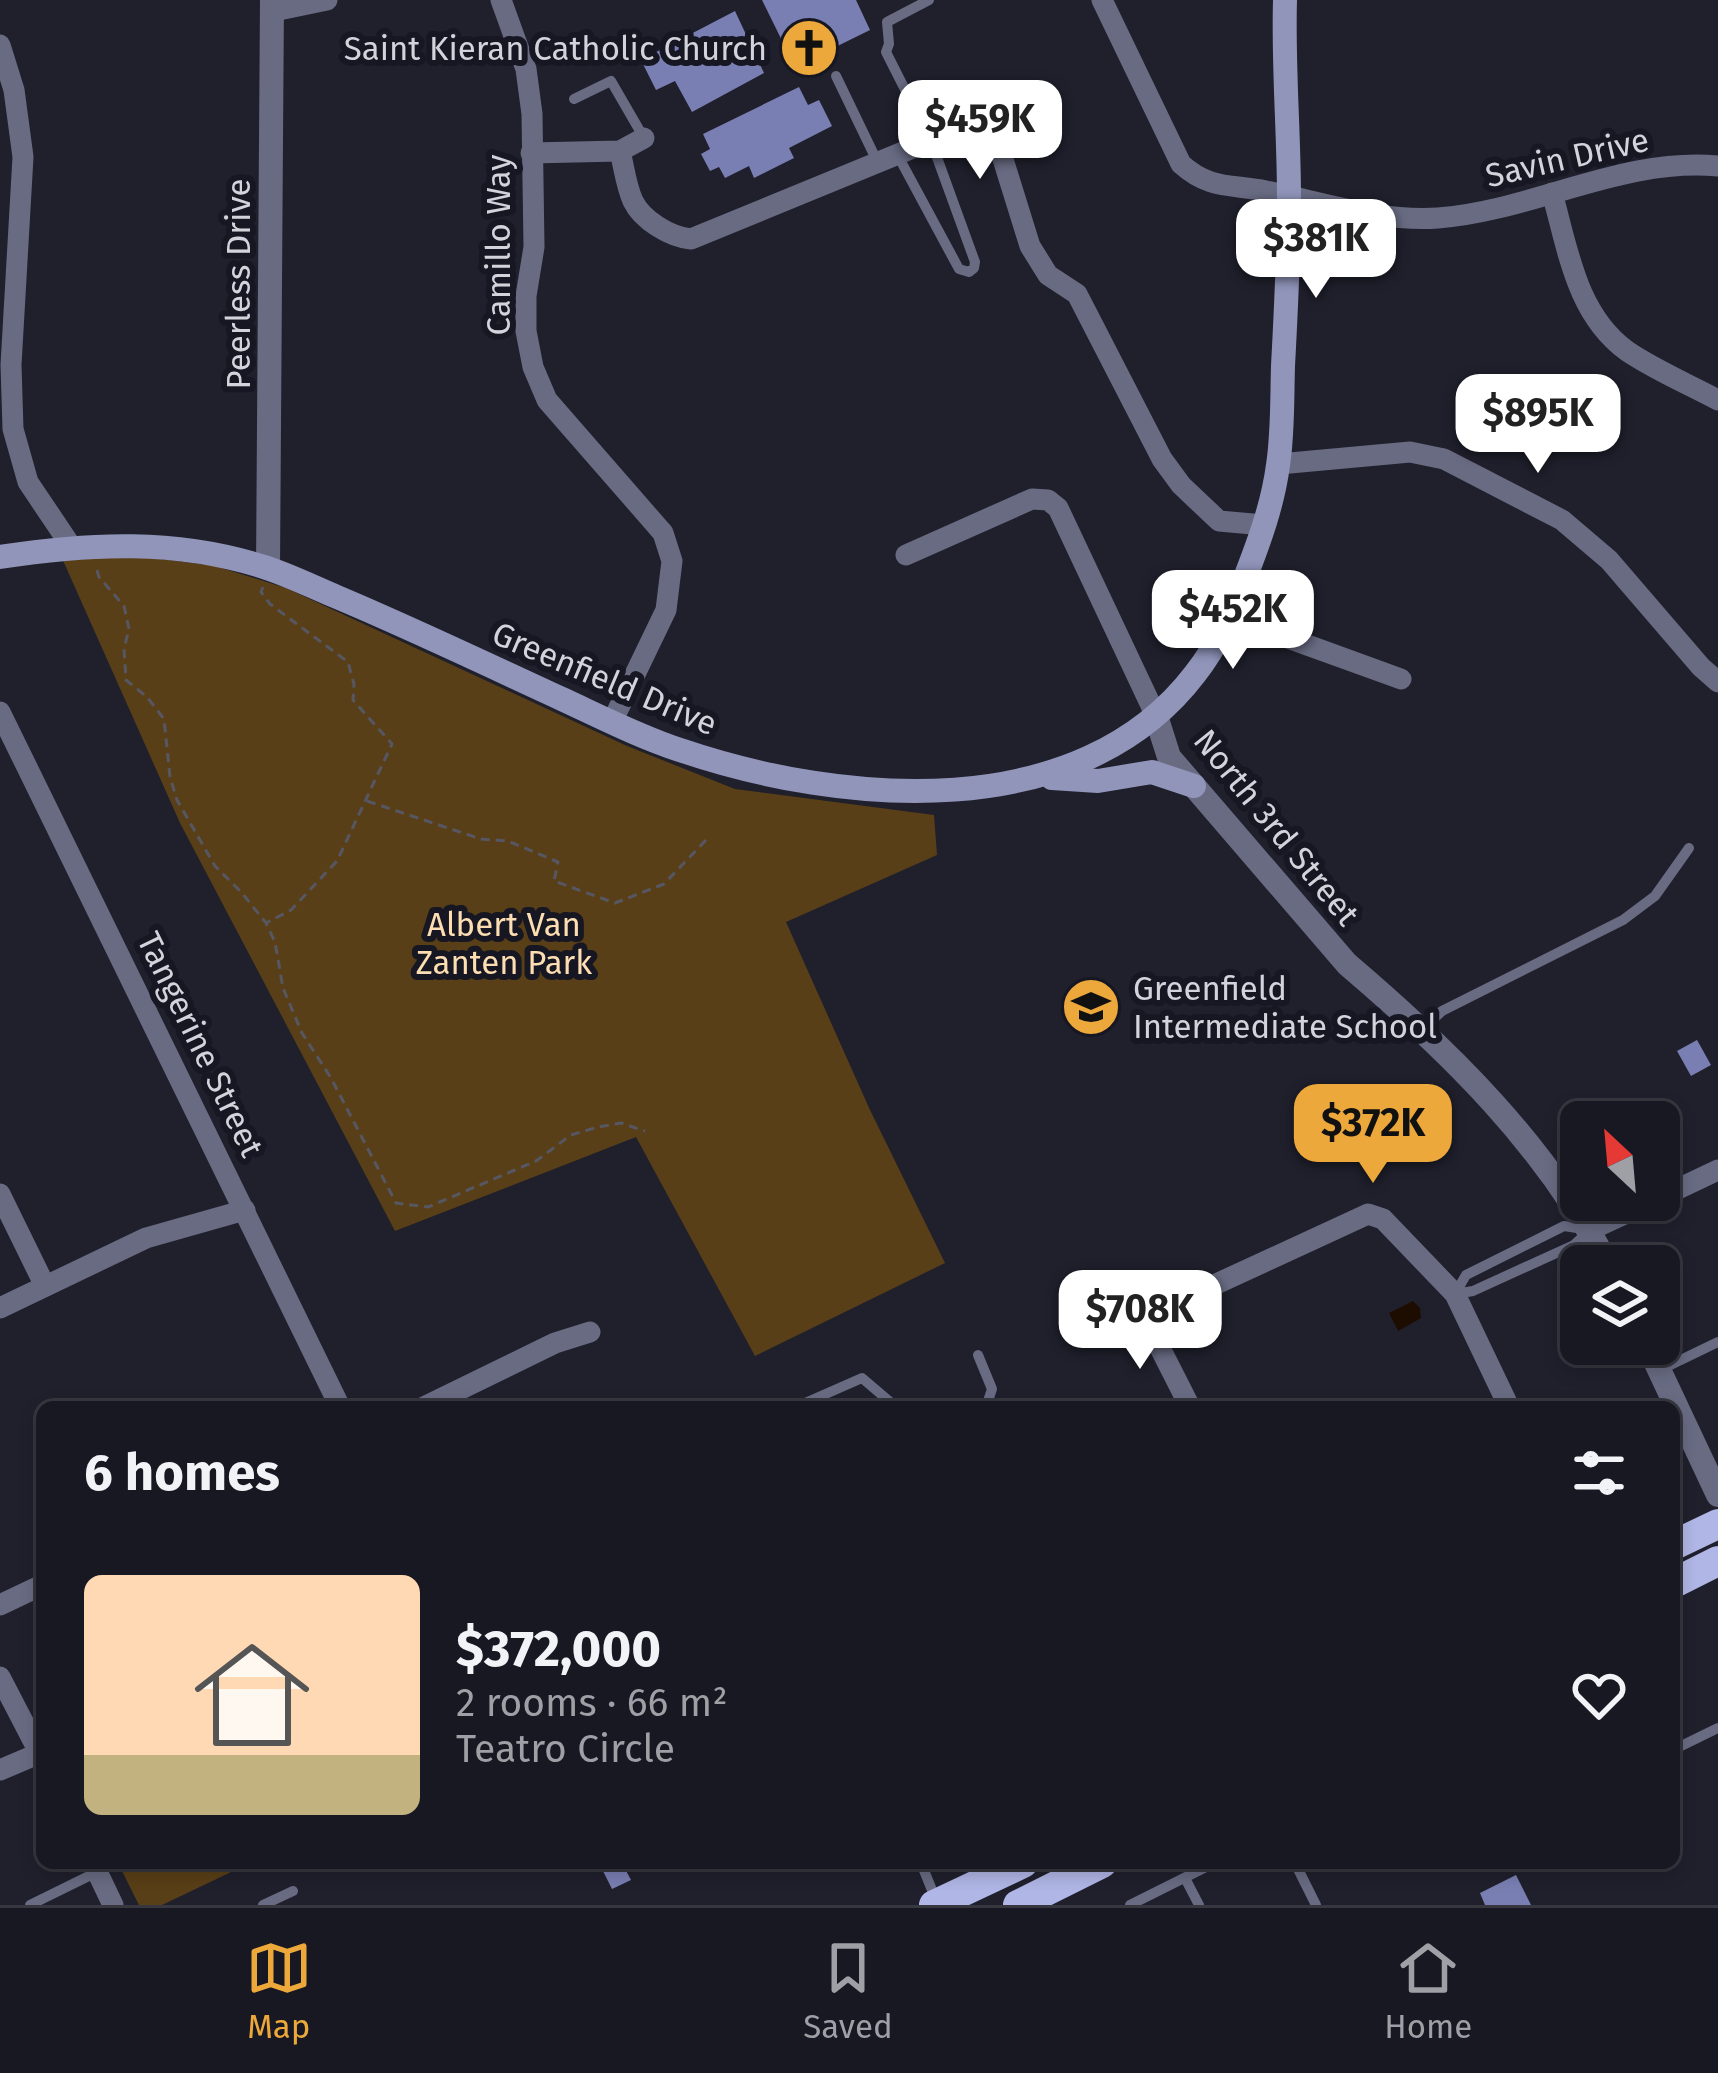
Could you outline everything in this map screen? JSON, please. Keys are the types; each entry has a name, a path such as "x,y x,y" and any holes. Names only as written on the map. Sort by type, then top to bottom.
{"main road":[{"name":"Greenfield Drive","path":"0,557 118,544 220,555 268,568 678,750 816,783 902,790 985,786 1038,778 1088,760 1156,716 1193,677 1230,617 1264,525 1279,464 1289,197 1285,0"},
{"path":"1038,778 1098,781 1152,772 1194,786"},
{"path":"1680,1542 1718,1524"},
{"path":"1680,1580 1718,1561"},
{"path":"936,1904 1010,1869"},
{"path":"1018,1905 1090,1869"}],"street":[{"path":"273,6 327,0"},
{"name":"Camillo Way","path":"501,0 526,69 532,114 534,247 526,331 533,367 547,400 663,533 672,561 666,610 612,722"},
{"name":"Savin Drive","path":"1102,0 1181,164 1196,178 1214,185 1264,190 1386,217 1436,218 1475,213 1651,170 1718,166"},
{"name":"Peerless Drive","path":"268,568 273,6"},
{"path":"0,45 14,90 23,157 6,364 13,430 28,482 80,546"},
{"path":"620,151 633,203 659,227 678,238 691,239 964,127 989,130 997,140 1030,246 1048,275 1077,294 1162,459 1180,484 1219,521 1264,525"},
{"path":"531,153 620,151 644,139"},
{"path":"1552,193 1578,285 1607,334 1642,361 1718,400"},
{"path":"1279,464 1410,452 1444,459 1562,520 1578,533 1610,560 1718,682"},
{"name":"North 3rd Street","path":"906,555 1032,499 1048,500 1058,508 1156,716 1169,757 1347,964 1527,1141 1597,1245"},
{"path":"1230,617 1401,679"},
{"name":"Tangerine Street","path":"0,712 337,1401"},
{"path":"1680,1188 1718,1170"},
{"path":"0,1194 45,1286"},
{"path":"0,1308 146,1238 245,1210"},
{"path":"1187,1401 1157,1342 1159,1324 1175,1303 1368,1214 1383,1220 1455,1294 1505,1401"},
{"path":"1590,1231 1611,1221"},
{"path":"436,1401 555,1343 590,1332"},
{"path":"1658,1365 1674,1401"},
{"path":"1680,1413 1718,1495"},
{"path":"0,1605 36,1588"},
{"path":"0,1677 36,1746"},
{"path":"0,1770 36,1758"},
{"path":"95,1869 113,1905"}],"lane":[{"path":"836,76 959,269 969,272 975,262 931,140 886,52 886,22 929,0"},
{"path":"574,99 611,81 644,139"},
{"path":"1420,1031 1442,1011 1624,920 1655,896 1689,848"},
{"path":"1455,1294 1466,1275 1531,1240 1564,1226 1590,1231"},
{"path":"1455,1294 1473,1292 1574,1245 1590,1231"},
{"path":"1660,1370 1718,1342"},
{"path":"978,1354 992,1389 988,1401"},
{"path":"810,1401 862,1378 890,1401"},
{"path":"1680,1747 1718,1728"},
{"path":"30,1905 93,1869"},
{"path":"923,1869 936,1904"},
{"path":"1130,1905 1202,1869"},
{"path":"1298,1869 1316,1905"},
{"path":"1185,1878 1199,1905"},
{"path":"263,1905 293,1891"}],"path":[{"path":"80,546 124,606 129,628 124,649 126,680 164,719 177,800 214,866 266,923 275,942 283,988 302,1034 331,1078 396,1203 428,1207 536,1161 571,1135 598,1127 621,1123 646,1131"},
{"path":"266,923 291,910 337,861 392,744 353,700 349,662 270,604 261,592 268,568"},
{"path":"365,800 481,838 508,841 559,862 554,881 615,903 664,884 706,840"}],"green space":[{"name":"Albert Van Zanten Park","path":"61,556 138,556 215,566 286,588 627,746 735,789 934,815 937,855 786,922 945,1263 755,1356 636,1137 395,1231 180,823"},
{"path":"121,1869 237,1869 162,1905 139,1905"}],"shaded area":[{"path":"1413,1301 1421,1318 1398,1331 1389,1313"}],"building":[{"name":"Saint Kieran Catholic Church","path":"762,0 856,0 870,30 795,67"},
{"path":"735,11 764,73 692,112 675,81 656,90 641,60"},
{"path":"799,87 808,105 819,100 832,126 789,148 794,158 754,178 749,166 725,178 719,167 710,171 701,154 710,149 703,134"},
{"path":"1697,1040 1711,1065 1691,1076 1677,1051"},
{"path":"602,1869 625,1869 631,1880 612,1889"},
{"path":"1516,1875 1531,1905 1485,1905 1480,1893"}],"place":[{"name":"Saint Kieran Catholic Church","path":"809,48"},
{"name":"Greenfield Intermediate School","path":"1091,1007"}]}
